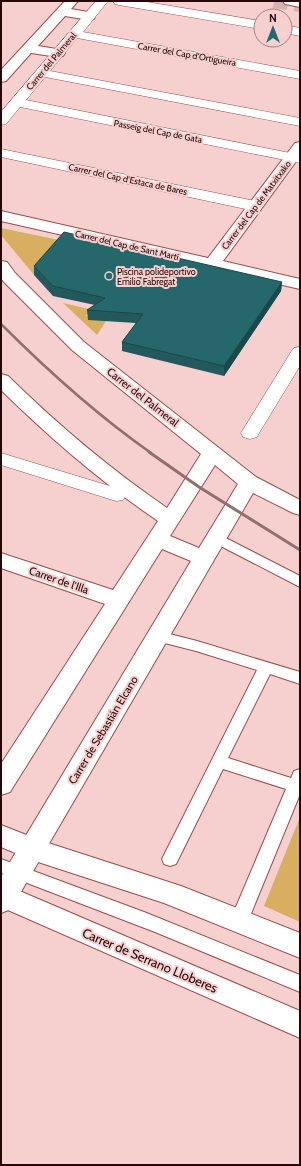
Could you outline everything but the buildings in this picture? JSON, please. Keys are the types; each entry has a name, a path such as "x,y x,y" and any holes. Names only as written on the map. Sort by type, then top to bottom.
{"street":[{"path":"1,78 72,1"},
{"name":"Carrer del Palmeral","path":"1,121 102,1"},
{"path":"119,1 253,24"},
{"path":"62,12 89,16"},
{"name":"Carrer del Cap d'Ortigueira","path":"74,34 300,75"},
{"path":"28,49 58,53"},
{"path":"42,72 300,122"},
{"name":"Passeig del Cap de Gata","path":"16,102 297,154"},
{"name":"Carrer del Cap d'Estaca de Bares","path":"1,152 255,206"},
{"name":"Carrer del Cap de Matxitxako","path":"212,264 255,206 297,154"},
{"name":"Carrer del Cap de Sant Martí","path":"1,216 300,284"},
{"name":"Carrer del Palmeral","path":"1,266 9,277 78,346 249,482 300,508"},
{"path":"250,434 300,352"},
{"path":"1,381 36,415 126,490 170,519"},
{"path":"1,785 117,600 212,453"},
{"path":"1,459 116,495"},
{"name":"Carrer de Sebastián Elcano","path":"2,897 10,869 32,849 249,482"},
{"path":"157,539 204,558"},
{"name":"Carrer de l'Illa","path":"1,560 117,600"},
{"path":"1,836 32,849 171,894 300,946"},
{"name":"Carrer de Serrano Lloberes","path":"2,897 300,1025"}],"lane":[{"path":"216,538 300,582"},
{"path":"158,636 300,678"},
{"path":"170,859 266,667"},
{"path":"219,761 298,781 239,921"},
{"path":"10,869 115,908 241,958 300,984"}],"shaded area":[{"path":"1,228 64,241 34,275 1,235"},
{"path":"63,303 93,310 85,316 92,316 106,321 97,335"},
{"path":"300,817 300,922 264,906"}],"tunnel":[{"path":"274,1 300,5"}],"railway":[{"path":"1,324 73,392 151,453"},
{"path":"149,452 199,487 300,550"}],"place":[{"name":"Piscina polideportivo Emilio Fabregat","path":"109,276"}]}
